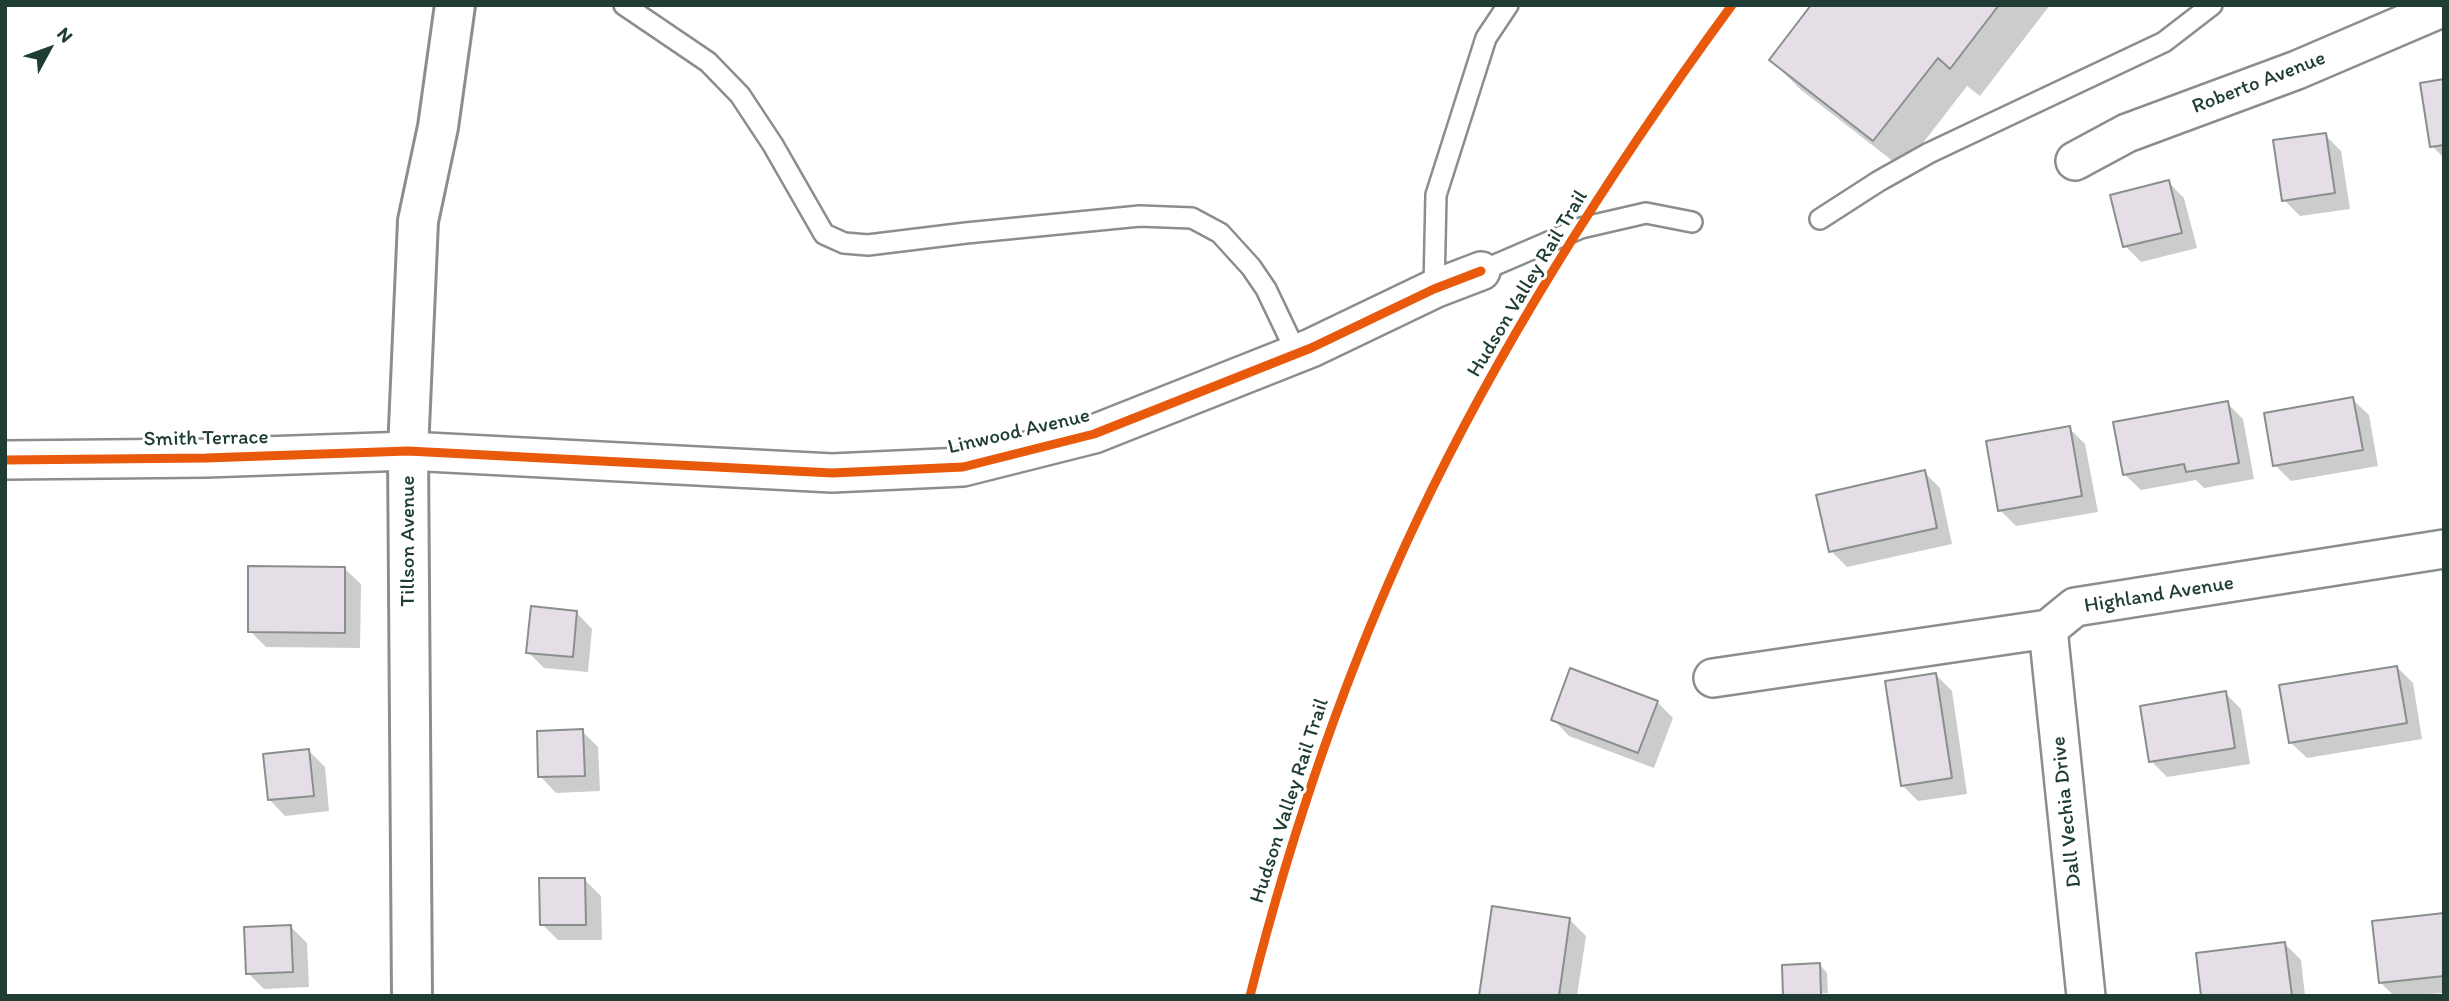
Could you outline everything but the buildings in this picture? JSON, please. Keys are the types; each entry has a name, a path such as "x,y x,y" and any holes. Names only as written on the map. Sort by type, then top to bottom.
{"street":[{"name":"Tillson Avenue","path":"412,996 408,451 418,221 438,127 455,5"},
{"name":"Roberto Avenue","path":"2076,160 2127,133 2297,71 2444,6"},
{"name":"Linwood Avenue","path":"408,451 832,473 963,467 1094,434 1297,354 1434,289 1481,271"},
{"name":"Smith Terrace","path":"5,460 206,458 408,451"},
{"name":"Highland Avenue","path":"1713,678 2048,629 2076,607 2444,549"},
{"name":"Dall Vechia Drive","path":"2048,629 2086,996"}],"lane":[{"path":"624,5 708,62 740,95 773,145 824,234 844,243 868,245 1140,216 1192,218 1220,233 1251,267 1266,289 1297,354"},
{"path":"1434,289 1436,195 1486,38 1508,5"},
{"path":"1819,219 1929,153 2164,42 2212,5"},
{"name":"Linwood Avenue","path":"1481,271 1581,228 1646,214 1692,222"}],"cycle path":[{"name":"Hudson Valley Rail Trail","path":"1250,996 1283,874 1322,753 1367,634 1418,518 1487,384 1563,254 1645,128 1732,5"},
{"path":"5,460 206,458 408,451 832,473 963,467 1094,434 1311,348 1434,289 1481,271"}]}
